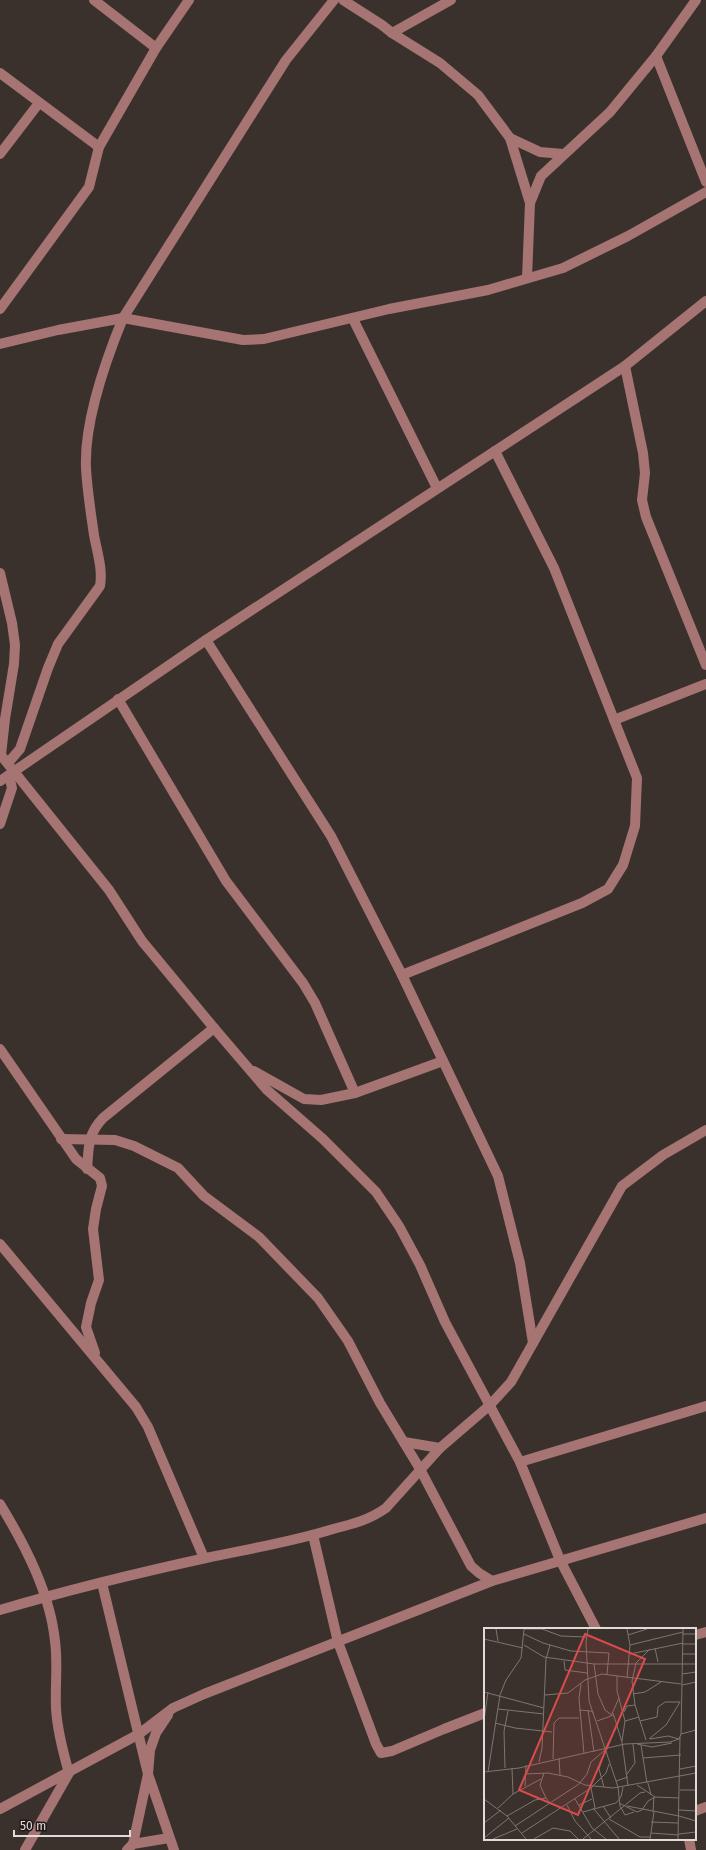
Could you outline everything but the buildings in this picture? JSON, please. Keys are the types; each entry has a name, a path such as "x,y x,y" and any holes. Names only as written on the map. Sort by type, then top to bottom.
{"street":[{"path":"94,0 156,48"},
{"path":"0,309 89,187 99,147 156,48 189,0"},
{"path":"0,781 7,763 20,749 48,668 58,644 100,586 102,575 94,534 86,469 86,447 92,414 110,349 123,318 286,60 334,0"},
{"path":"343,0 440,63 478,95 510,138 530,203 527,278"},
{"path":"392,33 451,0"},
{"path":"530,203 541,176 610,112 656,56 696,0"},
{"path":"656,56 706,182"},
{"path":"0,73 99,147"},
{"path":"0,154 39,103"},
{"path":"510,138 540,152 563,154"},
{"path":"0,344 58,330 123,318 242,340 264,339 353,319 389,309 488,290 563,268 589,256 706,192"},
{"path":"7,763 118,699 437,488 625,366 706,301"},
{"path":"353,319 437,488"},
{"path":"625,366 643,453 645,473 642,500 646,517 706,665"},
{"path":"402,975 582,904 608,889 623,865 635,826 637,778 554,568 495,451"},
{"path":"0,573 12,623 15,645 14,664 4,719 7,763 12,788 0,824"},
{"path":"206,640 331,836 402,975 498,1176 520,1262 534,1343"},
{"path":"614,720 706,684"},
{"path":"118,699 226,881 303,983 315,1003 355,1093"},
{"path":"7,763 109,890 142,940 247,1067 268,1090 323,1139 376,1192 400,1226 446,1322 520,1462 560,1560 595,1628"},
{"path":"87,1169 90,1140 94,1128 103,1118 214,1028"},
{"path":"0,1049 76,1159 100,1178 102,1186 96,1209 94,1229 99,1280 91,1303 86,1327 97,1358"},
{"path":"247,1067 304,1099 321,1100 355,1093 443,1061"},
{"path":"0,1610 44,1597 204,1558 313,1535 368,1519 386,1508 440,1448 490,1405 511,1382 622,1186 663,1154 706,1130"},
{"path":"61,1139 115,1140 134,1146 178,1168 204,1196 259,1237 318,1298 335,1320 348,1341 380,1403 420,1469 471,1566 479,1573 492,1580"},
{"path":"0,1244 97,1358 136,1407 148,1427 204,1558"},
{"path":"520,1462 706,1406"},
{"path":"404,1442 440,1448"},
{"path":"0,1504 25,1549 44,1597 55,1640 57,1664 56,1708 58,1729 69,1773 25,1850"},
{"path":"0,1809 139,1734 173,1708 204,1694 492,1580 706,1518"},
{"path":"313,1535 338,1642 376,1744 381,1753 392,1751 484,1713"},
{"path":"102,1583 148,1774 174,1850"},
{"path":"696,1635 706,1632"},
{"path":"169,1838 130,1847 148,1774 150,1750 156,1734 173,1708"},
{"path":"696,1811 706,1807"},
{"path":"689,1840 691,1850"}]}
